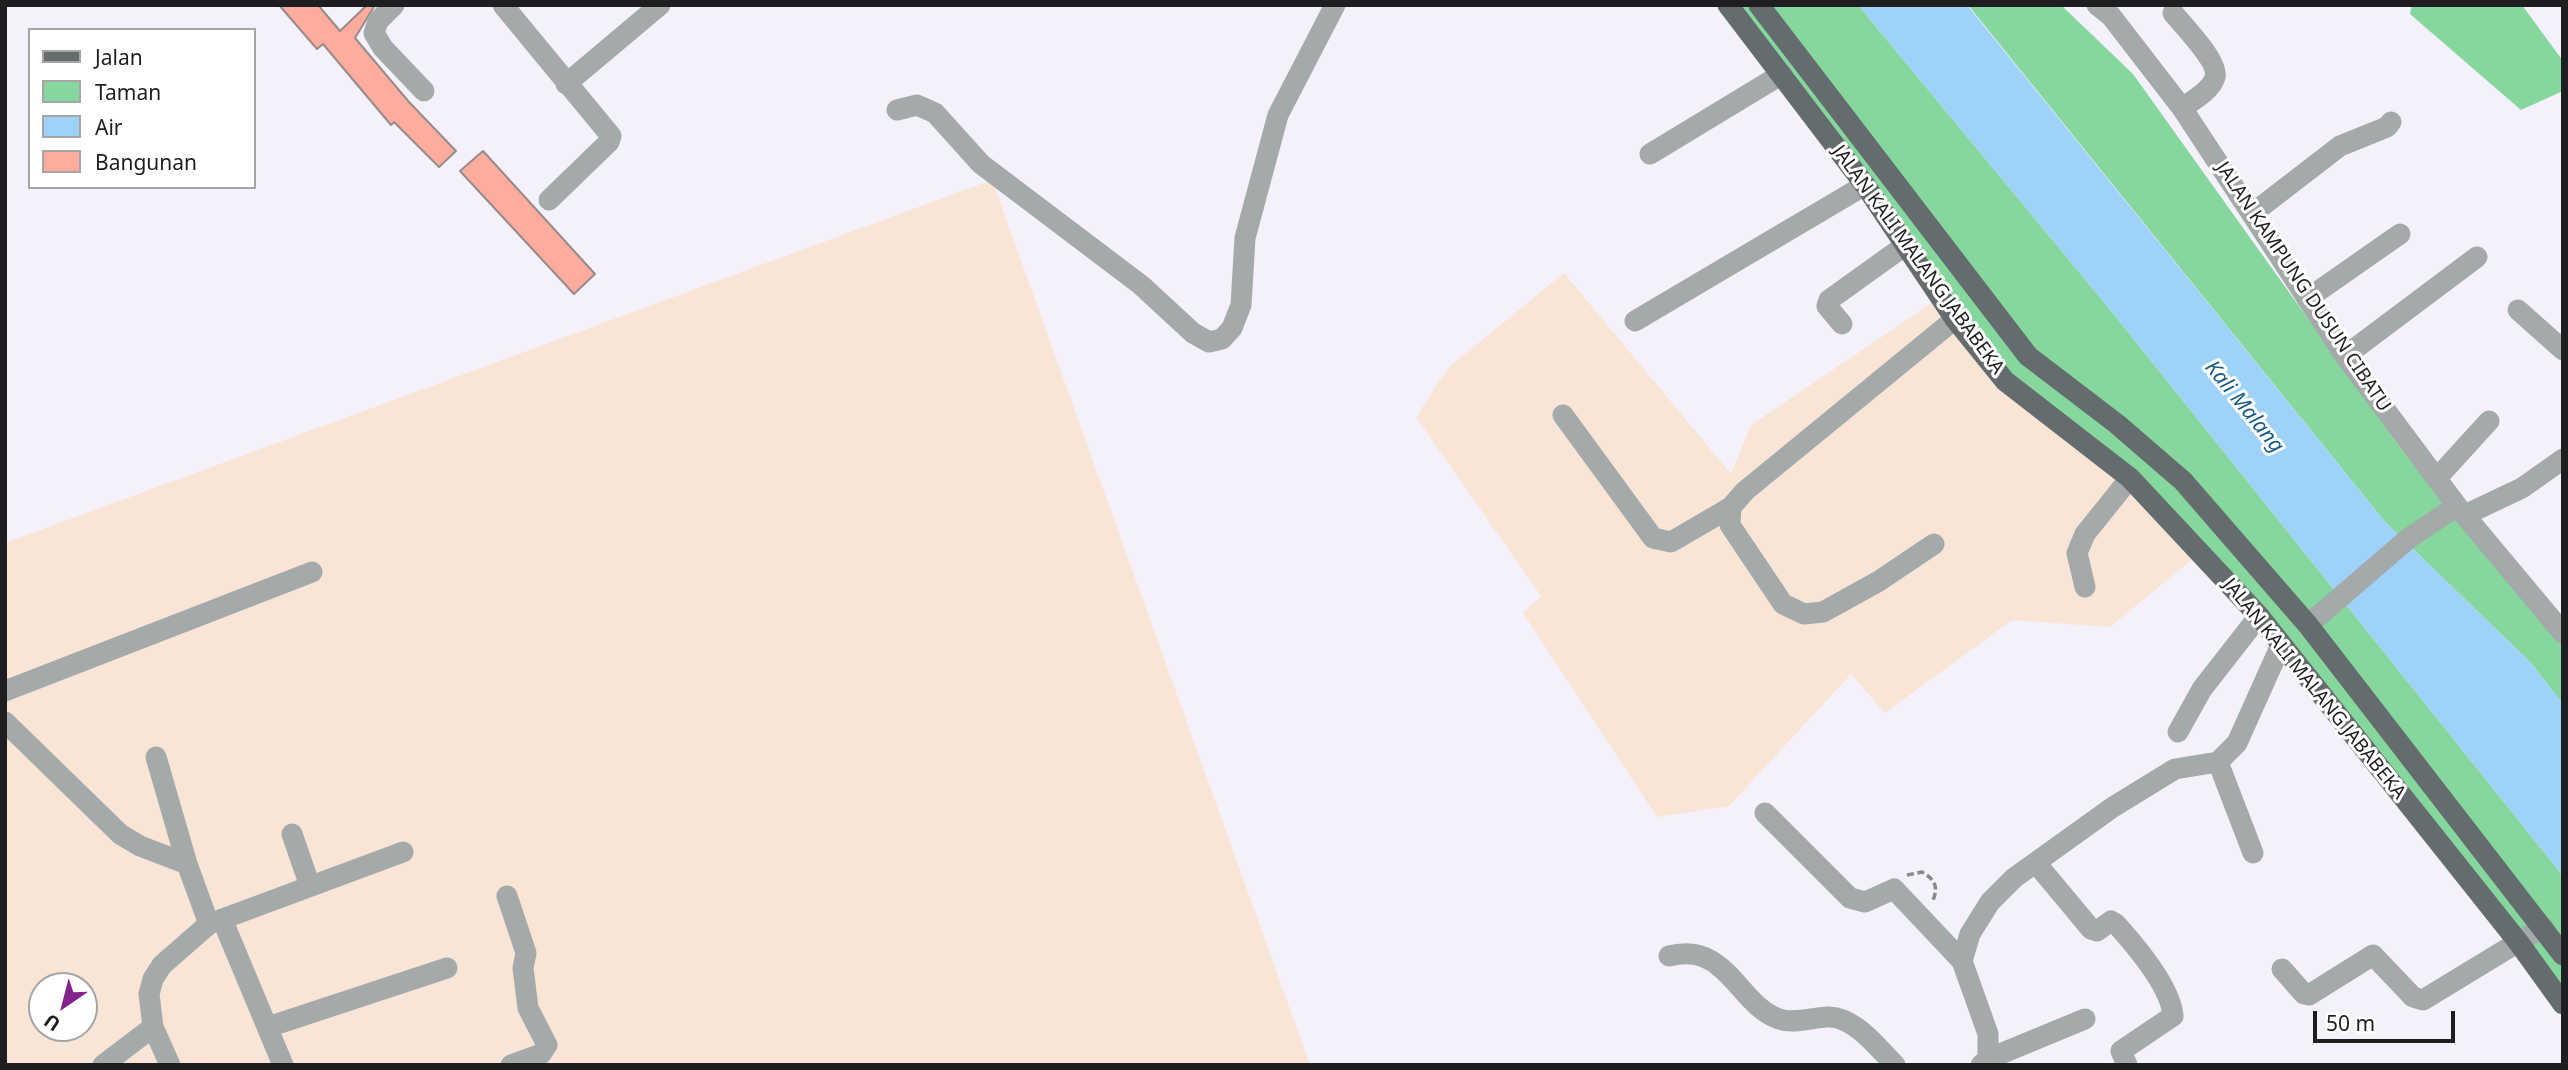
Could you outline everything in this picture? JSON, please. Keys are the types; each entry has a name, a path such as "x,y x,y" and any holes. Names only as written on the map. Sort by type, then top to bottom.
{"main road":[{"name":"JALAN KALI MALANG JABABEKA","path":"1728,5 1865,185 1908,244 1955,319 2005,381 2130,478 2259,616 2519,943 2563,1004"},
{"name":"JALAN KALI MALANG JABABEKA","path":"1759,5 2028,356 2117,424 2183,481 2308,625 2399,739 2563,955"},
{"path":"1955,319 1983,299"},
{"path":"2373,759 2399,739"}],"street":[{"path":"394,5 377,21 374,33 383,48 424,91"},
{"path":"503,5 566,85 607,128 610,139 550,200"},
{"path":"566,85 660,5"},
{"path":"897,110 917,105 935,113 981,164 1141,285 1193,333 1209,342 1222,339 1232,328 1241,305 1245,238 1279,115 1335,5"},
{"name":"JALAN KAMPUNG DUSUN CIBATU","path":"2109,9 2182,108 2345,356 2462,510 2563,633"},
{"path":"2173,13 2214,65 2215,78 2182,108"},
{"path":"1650,154 1782,74"},
{"path":"2253,213 2340,146 2387,127 2391,121"},
{"path":"1635,321 1865,185"},
{"path":"2307,299 2400,234"},
{"path":"1842,324 1828,306 1829,300 1908,244"},
{"path":"2345,356 2477,257"},
{"path":"2518,310 2563,350"},
{"path":"1563,415 1653,538 1671,542 1731,507 1745,491 1955,319"},
{"path":"2437,478 2489,421"},
{"path":"2308,625 2409,538 2462,510 2522,488 2563,459"},
{"path":"2085,587 2077,553 2085,534 2130,478"},
{"path":"1731,507 1730,524 1783,604 1804,614 1823,612 1879,581 1934,544"},
{"path":"5,691 312,572"},
{"path":"2178,732 2202,689 2259,616"},
{"path":"1962,961 1970,934 1990,902 2014,878 2113,807 2175,769 2218,762 2238,743 2281,645"},
{"path":"5,722 120,834 141,846 187,864"},
{"path":"156,757 187,864 268,1027 283,1065"},
{"path":"2218,762 2253,853"},
{"path":"1765,813 1850,898 1865,902 1894,889 1962,961 1989,1034 1984,1062"},
{"path":"292,834 310,886"},
{"path":"170,1065 153,1027 149,994 153,979 162,965 216,922 403,852"},
{"path":"2036,863 2091,929 2100,930 2111,921 2116,924 2147,959 2173,1010 2171,1018 2124,1046 2121,1051 2127,1065"},
{"path":"507,895 526,953 523,968 528,1008 547,1045 541,1054 511,1065"},
{"path":"2282,969 2304,994 2309,995 2373,955 2413,997 2423,1000 2543,928"},
{"path":"1669,956 1686,951 1707,958 1777,1018 1793,1021 1830,1017 1847,1022 1895,1065"},
{"path":"268,1027 447,968"},
{"path":"1984,1062 2085,1019"},
{"path":"103,1065 153,1027"}],"shaded area":[{"path":"992,180 1310,1065 5,1065 5,543"},
{"path":"1564,273 1731,474 1751,425 1941,297 2200,553 2110,627 2012,620 1885,713 1851,674 1729,806 1657,817 1523,613 1541,596 1416,417 1448,368"}],"green space":[{"path":"1728,5 1858,5 2108,307 2563,876 2563,1004 2519,943 2130,478 2005,381"},
{"path":"1968,5 2061,5 2133,74 2399,446 2563,637 2563,704 2530,662 2385,522"},
{"path":"2412,5 2522,5 2563,61 2563,91 2521,110 2410,14"}],"water":[{"name":"Kali Malang","path":"1858,5 1967,5 2385,522 2530,662 2563,704 2563,876 2108,307"}],"building":[{"path":"279,5 318,5 340,31 367,5 375,5 355,38 409,102 456,151 439,167 394,122 391,125 323,44 317,49"},
{"path":"483,151 595,274 574,294 460,171"}]}
